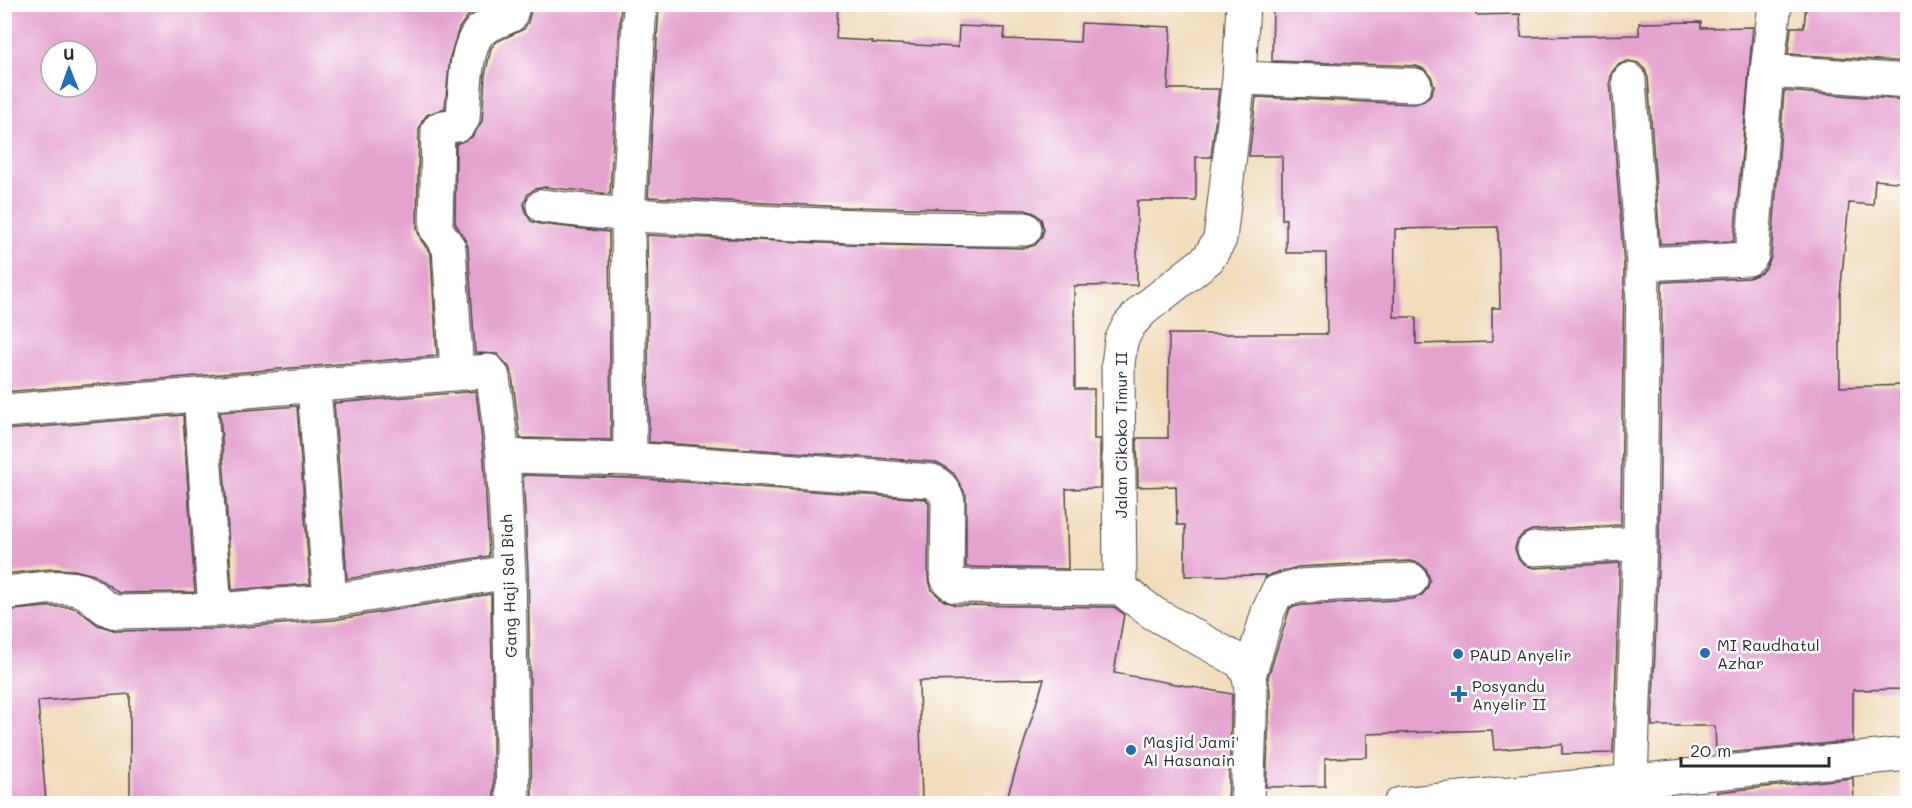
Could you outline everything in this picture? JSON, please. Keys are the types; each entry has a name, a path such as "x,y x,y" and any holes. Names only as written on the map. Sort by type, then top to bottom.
{"street":[{"name":"Gang Haji Sal Biah","path":"513,804 509,572 503,456 493,377 473,372 450,254 447,244 436,229 438,130 442,127 458,125 463,119 469,55 476,36 486,27 510,16 514,4"},
{"path":"630,459 628,215 640,4"},
{"name":"Jalan Cikoko Timur II","path":"1120,588 1118,364 1121,341 1130,325 1143,310 1208,258 1220,239 1239,78 1243,4"},
{"path":"1643,264 1748,259 1752,255 1773,5"},
{"path":"1767,71 1908,81"},
{"path":"1239,78 1415,85"},
{"path":"1629,80 1643,264 1640,543 1631,781"},
{"path":"543,206 628,215 901,228 1025,229"},
{"path":"4,411 473,372"},
{"path":"314,387 330,601"},
{"path":"200,395 214,610"},
{"path":"503,456 630,459 932,482 939,485 948,501 947,577 955,586 1120,588 1153,613 1241,662 1249,676 1251,692 1247,804"},
{"path":"1534,549 1640,543"},
{"path":"4,593 66,588 82,590 107,610 117,612 214,610 330,601 509,572"},
{"path":"1249,676 1268,612 1277,592 1299,586 1412,580"},
{"path":"1400,804 1908,754"}],"building":[{"path":"4,4 488,4 468,16 459,28 450,57 445,108 427,115 419,130 417,229 421,240 431,254 437,356 4,392"},
{"path":"532,4 621,4 610,194 545,187 535,189 528,194 524,204 531,221 540,224 609,232 611,440 520,438 509,367 497,354 475,353 468,247 455,223 456,144 472,137 482,121 485,75 491,48 496,42 524,29"},
{"path":"659,4 838,4 836,39 958,47 959,26 1005,28 1004,39 1080,42 1081,23 1171,27 1168,89 1219,89 1211,157 1196,157 1196,201 1137,201 1137,285 1074,286 1075,389 1094,389 1094,439 1100,439 1100,488 1066,489 1068,569 966,567 966,495 954,474 934,462 649,442 647,235 845,244 1025,248 1035,245 1044,230 1041,219 1025,210 846,207 648,197"},
{"path":"1273,4 1476,4 1476,15 1520,14 1521,37 1639,35 1639,23 1701,22 1701,28 1753,27 1734,241 1660,244 1648,78 1645,70 1638,63 1628,61 1618,65 1612,72 1610,81 1624,265 1621,525 1532,530 1523,534 1517,541 1515,549 1519,560 1534,568 1620,563 1613,753 1562,754 1562,744 1494,750 1492,730 1367,734 1367,757 1325,758 1325,786 1266,787 1270,692 1268,677 1290,608 1302,605 1413,599 1422,595 1430,580 1426,569 1419,563 1410,561 1298,567 1265,578 1265,575 1185,576 1185,525 1177,525 1176,486 1138,487 1137,438 1168,438 1169,334 1327,334 1326,253 1286,253 1286,219 1282,219 1282,156 1249,156 1256,97 1414,104 1424,101 1431,94 1434,86 1431,76 1424,69 1416,66 1272,61","holes":["1498,227 1500,308 1492,308 1492,342 1416,344 1416,317 1394,317 1395,229"]},
{"path":"1806,4 1908,4 1908,62 1788,54 1791,27 1804,27"},
{"path":"1784,91 1908,100 1908,183 1875,180 1873,205 1849,203 1840,295 1840,387 1908,385 1908,689 1853,690 1853,741 1716,754 1715,726 1652,726 1659,544 1662,282 1749,278 1766,268 1771,257"},
{"path":"476,391 484,458 489,556 347,579 334,403"},
{"path":"297,406 310,584 232,590 220,412"},
{"path":"183,415 195,592 119,593 94,575 74,570 52,569 4,574 4,430"},
{"path":"523,475 629,478 926,499 929,504 928,577 932,590 943,600 955,605 1114,607 1124,614 1114,673 1232,694 1228,804 1005,804 1044,679 919,681 922,804 532,804 528,571"},
{"path":"491,594 494,804 130,804 130,694 38,701 46,804 4,804 4,611 70,607 77,609 98,625 117,631 216,629 333,620"},
{"path":"1853,778 1854,804 1717,804 1717,792"}],"place":[{"name":"MI Raudhatul Azhar","path":"1705,653"},
{"name":"PAUD Anyelir","path":"1458,654"},
{"name":"Posyandu Anyelir II","path":"1459,694"},
{"name":"Masjid Jami' Al Hasanain","path":"1131,750"}]}
